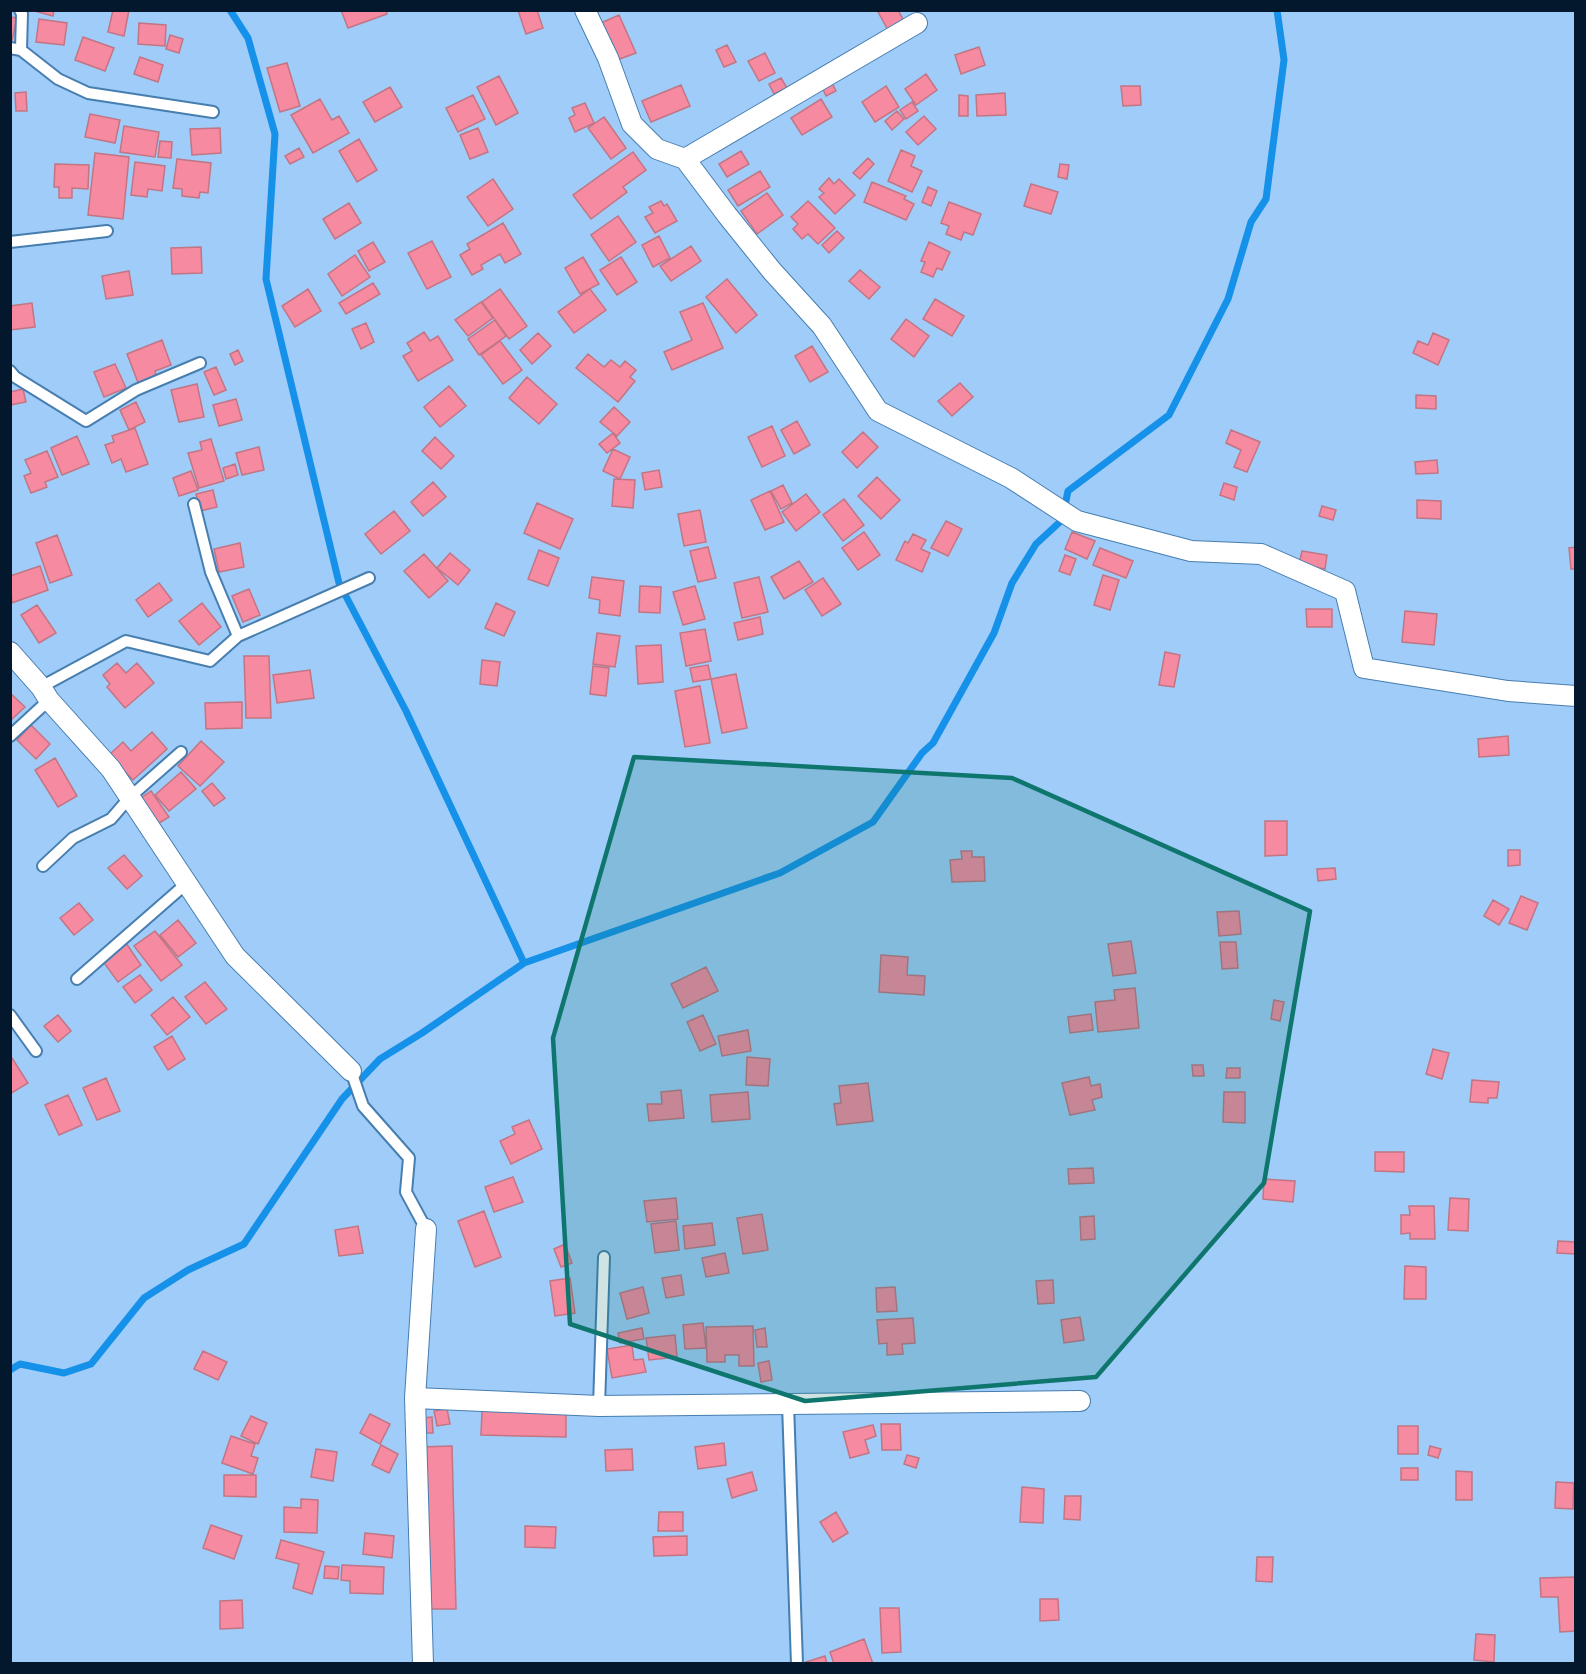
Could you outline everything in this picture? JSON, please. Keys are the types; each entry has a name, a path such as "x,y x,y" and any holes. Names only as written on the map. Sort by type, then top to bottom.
{"street":[{"path":"585,10 608,58 632,124 657,149 685,159 766,263 822,326 878,411 1011,478 1077,521 1191,550 1261,554 1345,591 1364,668 1508,691 1575,696"},
{"path":"685,159 917,23"},
{"path":"10,652 111,769 235,956 351,1071"},
{"path":"423,1664 415,1398 426,1229"},
{"path":"415,1398 599,1406 1080,1401"}],"lane":[{"path":"20,10 22,14 16,49 58,79 88,93 213,112"},
{"path":"10,242 107,231"},
{"path":"10,371 15,377 86,421 136,390 200,363"},
{"path":"194,504 211,572 238,636"},
{"path":"10,736 45,694 126,641 210,661 238,636 369,578"},
{"path":"43,866 74,838 111,819 130,797 181,752"},
{"path":"77,979 187,884"},
{"path":"10,1015 36,1050"},
{"path":"351,1071 363,1106 409,1158 406,1192 426,1229"},
{"path":"599,1406 604,1257"},
{"path":"788,1404 797,1664"}],"highlighted area":[{"path":"634,757 1012,778 1310,911 1264,1183 1096,1377 805,1401 570,1324 553,1038"}],"building":[{"path":"31,10 54,10 53,16"},
{"path":"113,10 129,10 124,36 108,32"},
{"path":"341,10 386,10 387,14 348,28"},
{"path":"518,10 537,10 543,28 526,34"},
{"path":"877,10 898,10 905,23 889,32"},
{"path":"619,15 636,53 617,60 601,23"},
{"path":"10,17 17,18 12,41 10,40"},
{"path":"39,19 67,23 64,45 36,42"},
{"path":"139,23 166,25 165,46 138,44"},
{"path":"170,35 183,39 179,53 166,49"},
{"path":"83,37 114,48 105,71 75,60"},
{"path":"727,45 736,62 724,67 716,50"},
{"path":"979,47 985,65 961,74 955,55"},
{"path":"765,53 775,73 759,81 748,61"},
{"path":"140,57 163,65 158,82 134,74"},
{"path":"287,63 300,106 280,112 267,68"},
{"path":"926,74 937,90 916,105 905,89"},
{"path":"499,76 518,113 496,125 477,87"},
{"path":"781,78 787,88 774,94 769,84"},
{"path":"832,83 836,91 826,96 822,87"},
{"path":"681,85 690,106 651,122 642,101"},
{"path":"886,86 899,107 875,122 862,102"},
{"path":"1121,86 1140,86 1141,105 1123,106"},
{"path":"390,87 402,107 375,122 363,102"},
{"path":"26,92 27,111 16,111 15,93"},
{"path":"1005,93 1006,115 977,116 976,95"},
{"path":"473,95 485,119 458,132 446,108"},
{"path":"959,95 968,96 968,116 959,116"},
{"path":"320,99 332,120 339,116 349,133 313,153 291,115"},
{"path":"821,99 832,117 802,135 791,118"},
{"path":"912,102 918,111 906,119 900,110"},
{"path":"585,103 594,123 575,132 569,118 575,115 572,108"},
{"path":"897,111 904,119 892,130 885,121"},
{"path":"90,114 120,120 115,143 85,137"},
{"path":"924,116 936,129 918,145 906,132"},
{"path":"604,117 626,148 611,159 588,128"},
{"path":"124,126 159,132 155,157 120,152"},
{"path":"220,128 221,153 192,155 190,129"},
{"path":"478,128 488,152 470,159 460,135"},
{"path":"359,139 377,170 357,182 339,151"},
{"path":"160,141 172,142 171,158 158,157"},
{"path":"299,148 304,157 290,164 285,156"},
{"path":"901,150 915,156 911,166 922,171 912,192 888,181"},
{"path":"741,151 749,164 727,177 719,164"},
{"path":"633,152 646,170 623,187 627,192 591,219 573,195"},
{"path":"95,153 129,157 123,219 88,215"},
{"path":"868,158 874,164 860,179 853,173"},
{"path":"177,159 211,163 208,193 200,192 199,198 182,196 182,189 173,188"},
{"path":"135,162 165,166 162,191 148,189 147,197 131,195"},
{"path":"55,164 89,165 88,189 72,188 72,198 59,198 59,187 54,187"},
{"path":"1060,164 1069,165 1067,179 1058,177"},
{"path":"760,171 770,187 738,206 728,190"},
{"path":"829,178 834,184 839,179 855,195 835,214 819,197 824,193 819,189"},
{"path":"493,179 513,209 488,226 467,197"},
{"path":"872,182 906,196 904,199 914,204 906,220 864,202"},
{"path":"1031,184 1058,192 1051,214 1024,206"},
{"path":"928,187 937,191 931,206 922,202"},
{"path":"767,193 783,215 757,234 741,211"},
{"path":"661,201 664,206 667,204 677,221 655,233 645,217 653,213 649,207"},
{"path":"808,201 835,228 818,244 808,234 802,239 793,229 798,224 791,217"},
{"path":"949,202 981,214 973,235 964,232 961,240 946,234 949,226 941,223"},
{"path":"349,203 361,223 335,239 323,219"},
{"path":"618,216 636,242 609,261 591,235"},
{"path":"503,223 521,254 505,263 500,254 481,265 483,269 472,275 460,255 470,249 467,244"},
{"path":"837,231 844,238 829,253 822,245"},
{"path":"659,236 670,258 653,267 642,245"},
{"path":"432,241 451,277 427,289 408,253"},
{"path":"373,242 385,262 369,271 358,251"},
{"path":"929,242 950,252 942,270 937,268 933,277 921,272 925,262 921,261"},
{"path":"691,246 701,261 671,281 660,266"},
{"path":"201,247 202,273 172,274 171,248"},
{"path":"355,255 370,277 342,296 328,274"},
{"path":"583,257 599,284 580,294 565,268"},
{"path":"621,257 637,282 617,295 600,270"},
{"path":"860,270 880,287 869,299 849,281"},
{"path":"129,271 133,295 106,299 102,276"},
{"path":"727,279 757,315 736,333 706,297"},
{"path":"373,283 380,294 346,314 339,303"},
{"path":"308,289 321,311 295,327 282,306"},
{"path":"500,289 527,326 509,339 482,302"},
{"path":"590,289 606,310 574,333 558,312"},
{"path":"935,299 964,316 952,336 923,319"},
{"path":"481,302 493,318 468,336 455,320"},
{"path":"32,303 35,327 10,330 10,306"},
{"path":"703,303 723,348 672,370 664,352 692,340 680,312"},
{"path":"906,319 929,336 914,357 891,339"},
{"path":"495,320 506,336 479,355 468,339"},
{"path":"366,323 374,342 361,349 352,329"},
{"path":"424,332 430,341 438,336 453,360 418,381 403,356 412,351 407,343"},
{"path":"538,333 551,346 532,364 520,350"},
{"path":"1433,333 1449,340 1438,365 1413,353 1418,341 1428,345"},
{"path":"162,340 171,365 155,371 157,379 139,385 127,354"},
{"path":"500,341 522,370 503,384 481,355"},
{"path":"812,346 828,372 810,382 795,356"},
{"path":"238,350 243,361 235,365 230,354"},
{"path":"588,354 604,367 611,360 620,367 625,361 636,370 630,377 635,381 618,402 576,368"},
{"path":"115,364 126,388 104,397 94,372"},
{"path":"216,367 226,390 214,395 204,372"},
{"path":"527,377 557,404 539,424 509,398"},
{"path":"960,383 973,397 952,416 938,401"},
{"path":"197,384 204,417 179,422 171,390"},
{"path":"449,386 466,406 440,427 424,407"},
{"path":"23,389 26,402 10,405 10,392"},
{"path":"1416,395 1436,396 1436,409 1416,408"},
{"path":"236,399 242,420 219,426 213,405"},
{"path":"136,402 145,422 129,430 120,410"},
{"path":"614,407 630,422 617,436 600,422"},
{"path":"797,421 810,445 794,454 781,430"},
{"path":"772,426 785,456 762,467 748,437"},
{"path":"135,428 148,464 126,472 121,459 112,463 105,445 114,442 112,436"},
{"path":"1231,430 1260,442 1247,472 1234,467 1241,450 1226,443"},
{"path":"863,432 878,447 857,468 842,452"},
{"path":"613,433 620,443 607,453 599,444"},
{"path":"77,436 89,464 62,475 51,448"},
{"path":"435,437 454,456 441,469 422,451"},
{"path":"211,439 224,481 199,488 188,453 202,450 200,442"},
{"path":"259,447 264,470 242,475 236,453"},
{"path":"613,449 630,457 620,479 603,471"},
{"path":"47,451 58,477 45,482 47,487 31,493 24,476 31,473 25,460"},
{"path":"1437,460 1438,473 1416,474 1415,462"},
{"path":"235,464 238,475 226,479 223,468"},
{"path":"659,470 662,487 645,490 642,473"},
{"path":"191,471 198,490 179,496 173,478"},
{"path":"877,477 900,500 881,519 858,496"},
{"path":"614,479 635,480 633,508 612,506"},
{"path":"433,482 446,497 423,516 411,502"},
{"path":"1224,483 1237,487 1234,500 1220,495"},
{"path":"783,485 792,503 781,509 771,491"},
{"path":"213,490 217,507 200,511 196,494"},
{"path":"770,491 784,522 765,530 751,500"},
{"path":"806,494 820,512 796,531 782,512"},
{"path":"844,499 864,525 843,541 823,515"},
{"path":"1417,500 1441,501 1441,519 1417,518"},
{"path":"537,503 573,519 560,549 524,533"},
{"path":"1322,506 1336,510 1333,520 1319,516"},
{"path":"700,510 706,542 684,546 678,514"},
{"path":"394,511 410,531 381,554 365,534"},
{"path":"946,521 962,529 948,556 931,548"},
{"path":"864,532 880,555 858,570 842,548"},
{"path":"1072,532 1095,541 1087,559 1065,549"},
{"path":"913,534 926,540 921,549 930,553 922,572 896,560 905,541 908,543"},
{"path":"57,535 72,575 50,583 36,543"},
{"path":"240,543 244,567 219,572 214,549"},
{"path":"708,547 716,578 698,582 690,551"},
{"path":"1576,547 1576,569 1571,569 1569,548"},
{"path":"1100,548 1133,561 1126,578 1093,565"},
{"path":"539,550 559,558 548,586 528,579"},
{"path":"1302,551 1327,555 1325,569 1299,564"},
{"path":"450,553 470,570 458,585 437,568"},
{"path":"424,554 448,581 429,598 404,571"},
{"path":"1065,555 1076,559 1070,575 1059,571"},
{"path":"799,561 813,582 784,599 771,577"},
{"path":"40,566 48,590 12,603 10,576"},
{"path":"1103,575 1119,580 1110,610 1094,605"},
{"path":"592,577 624,581 620,616 599,613 600,600 589,598"},
{"path":"759,577 768,612 742,618 734,583"},
{"path":"823,578 841,604 822,616 805,590"},
{"path":"159,583 172,600 148,617 136,600"},
{"path":"640,586 661,587 660,613 639,612"},
{"path":"695,586 705,619 683,625 673,592"},
{"path":"249,589 260,615 243,622 232,596"},
{"path":"202,603 221,627 199,645 179,621"},
{"path":"496,603 515,612 504,636 485,628"},
{"path":"37,605 56,633 39,643 21,615"},
{"path":"1306,609 1332,609 1332,627 1307,627"},
{"path":"1405,611 1437,614 1434,645 1402,642"},
{"path":"760,617 763,634 738,640 734,623"},
{"path":"705,629 711,661 686,666 680,633"},
{"path":"597,633 620,636 615,667 593,664"},
{"path":"661,645 663,682 638,684 636,646"},
{"path":"1165,652 1180,655 1174,687 1159,685"},
{"path":"244,656 269,656 271,718 246,718"},
{"path":"482,660 500,662 497,686 480,684"},
{"path":"117,663 126,673 137,663 154,683 125,708 107,687 110,684 103,675"},
{"path":"708,665 711,679 693,682 690,668"},
{"path":"593,666 609,668 606,696 590,694"},
{"path":"310,670 314,698 277,703 273,675"},
{"path":"736,674 747,728 722,733 711,679"},
{"path":"700,686 710,743 685,747 675,691"},
{"path":"10,693 25,707 11,720 10,719"},
{"path":"242,702 242,728 206,729 205,703"},
{"path":"31,725 50,744 36,759 17,740"},
{"path":"152,732 167,749 133,780 109,755 123,742 131,751"},
{"path":"1508,736 1509,755 1479,757 1478,739"},
{"path":"201,741 224,762 200,786 178,766"},
{"path":"55,758 77,796 58,807 35,770"},
{"path":"181,772 196,789 169,811 155,795"},
{"path":"212,783 225,798 214,806 202,791"},
{"path":"151,791 169,817 156,825 138,800"},
{"path":"1265,821 1287,821 1287,855 1265,856"},
{"path":"1508,850 1520,850 1520,865 1508,866"},
{"path":"961,851 972,851 972,857 984,857 985,881 952,882 950,860 962,859"},
{"path":"124,855 142,876 127,889 108,868"},
{"path":"1335,868 1336,879 1318,881 1317,869"},
{"path":"1521,896 1538,903 1527,930 1509,923"},
{"path":"1493,900 1509,909 1499,925 1484,916"},
{"path":"79,903 93,920 74,935 60,918"},
{"path":"1239,911 1241,934 1219,936 1217,912"},
{"path":"178,920 196,943 178,957 160,935"},
{"path":"155,931 182,965 161,981 134,946"},
{"path":"1131,941 1136,973 1113,976 1108,944"},
{"path":"1220,942 1236,942 1238,968 1222,969"},
{"path":"126,943 141,965 118,982 102,960"},
{"path":"881,955 908,957 907,975 925,976 924,995 879,992"},
{"path":"706,967 718,991 683,1008 671,984"},
{"path":"140,975 152,990 135,1003 123,987"},
{"path":"205,982 227,1009 206,1024 185,997"},
{"path":"1135,988 1139,1028 1098,1032 1095,1002 1115,1000 1114,990"},
{"path":"173,997 190,1017 167,1035 151,1015"},
{"path":"1274,1000 1284,1002 1280,1021 1271,1019"},
{"path":"1091,1014 1093,1030 1070,1033 1068,1017"},
{"path":"58,1015 71,1031 58,1042 44,1026"},
{"path":"703,1015 716,1044 700,1051 687,1022"},
{"path":"748,1030 751,1051 722,1056 718,1036"},
{"path":"172,1036 185,1059 168,1070 154,1047"},
{"path":"1433,1049 1449,1053 1442,1079 1426,1074"},
{"path":"10,1055 28,1083 10,1094"},
{"path":"747,1057 770,1059 768,1086 746,1085"},
{"path":"1192,1065 1203,1065 1204,1076 1193,1076"},
{"path":"1227,1068 1240,1068 1240,1078 1226,1078"},
{"path":"1089,1077 1091,1086 1100,1084 1102,1097 1092,1100 1095,1110 1070,1115 1062,1083"},
{"path":"106,1078 120,1111 97,1120 83,1088"},
{"path":"1472,1080 1499,1082 1497,1098 1488,1098 1488,1103 1470,1102"},
{"path":"868,1083 873,1121 837,1125 834,1104 841,1103 839,1086"},
{"path":"681,1090 684,1118 649,1121 647,1104 662,1104 661,1092"},
{"path":"748,1092 750,1119 712,1122 710,1095"},
{"path":"1224,1092 1245,1092 1245,1123 1223,1122"},
{"path":"68,1095 82,1125 59,1135 45,1105"},
{"path":"529,1120 542,1149 511,1164 500,1141 515,1134 512,1127"},
{"path":"1375,1152 1404,1152 1404,1172 1375,1171"},
{"path":"1093,1168 1094,1183 1069,1184 1068,1169"},
{"path":"513,1177 523,1202 494,1212 485,1187"},
{"path":"1264,1179 1295,1181 1293,1202 1263,1199"},
{"path":"676,1198 678,1219 647,1222 644,1201"},
{"path":"1450,1198 1469,1199 1468,1231 1448,1230"},
{"path":"1409,1206 1434,1206 1435,1239 1410,1239 1410,1233 1401,1234 1401,1215 1410,1215"},
{"path":"484,1211 501,1257 475,1267 458,1221"},
{"path":"762,1214 768,1250 743,1254 737,1218"},
{"path":"1094,1216 1095,1239 1081,1240 1080,1217"},
{"path":"676,1221 679,1250 655,1253 651,1224"},
{"path":"712,1223 715,1245 685,1249 683,1226"},
{"path":"358,1226 363,1253 339,1256 335,1230"},
{"path":"1558,1241 1576,1242 1576,1254 1557,1253"},
{"path":"565,1244 572,1263 561,1267 554,1249"},
{"path":"725,1253 729,1273 706,1277 702,1258"},
{"path":"1405,1266 1426,1267 1426,1299 1404,1299"},
{"path":"681,1275 684,1295 666,1298 662,1278"},
{"path":"570,1278 575,1313 555,1316 550,1281"},
{"path":"1053,1280 1054,1303 1038,1304 1036,1281"},
{"path":"643,1287 649,1313 627,1319 620,1293"},
{"path":"895,1287 897,1311 877,1312 876,1288"},
{"path":"1080,1317 1084,1340 1064,1343 1061,1320"},
{"path":"913,1318 915,1343 902,1344 903,1354 887,1355 887,1343 879,1344 877,1320"},
{"path":"703,1323 706,1348 685,1349 683,1325"},
{"path":"753,1326 754,1366 739,1366 739,1355 725,1355 725,1362 707,1362 706,1327"},
{"path":"642,1328 644,1339 620,1343 618,1333"},
{"path":"765,1328 767,1347 757,1347 755,1330"},
{"path":"675,1335 677,1357 649,1360 646,1338"},
{"path":"632,1345 634,1360 643,1359 646,1372 612,1378 607,1349"},
{"path":"203,1351 227,1362 218,1380 194,1369"},
{"path":"769,1361 772,1380 761,1382 758,1363"},
{"path":"447,1409 450,1424 437,1426 434,1411"},
{"path":"482,1410 566,1412 566,1437 481,1435"},
{"path":"370,1414 390,1424 380,1444 360,1433"},
{"path":"251,1416 267,1423 258,1444 241,1436"},
{"path":"432,1417 433,1433 423,1433 422,1418"},
{"path":"881,1424 900,1424 901,1450 882,1450"},
{"path":"873,1425 876,1436 865,1440 869,1453 850,1458 843,1432"},
{"path":"1398,1426 1418,1426 1418,1454 1398,1454"},
{"path":"231,1436 255,1444 251,1456 258,1458 253,1474 222,1463"},
{"path":"724,1443 726,1465 698,1469 695,1447"},
{"path":"381,1445 398,1454 389,1473 372,1465"},
{"path":"452,1446 456,1609 423,1609 419,1447"},
{"path":"1430,1446 1441,1449 1438,1458 1428,1455"},
{"path":"316,1449 337,1452 333,1481 311,1477"},
{"path":"632,1449 633,1470 606,1471 605,1450"},
{"path":"907,1455 919,1458 916,1468 904,1464"},
{"path":"1401,1468 1418,1468 1418,1480 1401,1480"},
{"path":"1456,1471 1472,1472 1472,1500 1456,1500"},
{"path":"752,1472 757,1490 732,1498 727,1479"},
{"path":"224,1475 256,1475 256,1497 224,1496"},
{"path":"1556,1482 1574,1483 1573,1509 1555,1508"},
{"path":"1022,1487 1044,1489 1043,1523 1020,1522"},
{"path":"1065,1496 1081,1496 1080,1520 1064,1519"},
{"path":"301,1499 318,1500 317,1533 284,1532 284,1507 301,1508"},
{"path":"659,1512 683,1512 683,1531 658,1531"},
{"path":"836,1512 848,1533 833,1542 820,1522"},
{"path":"211,1525 242,1536 234,1559 203,1548"},
{"path":"525,1526 556,1527 555,1548 525,1547"},
{"path":"365,1533 394,1536 392,1558 363,1554"},
{"path":"687,1536 687,1555 654,1556 653,1537"},
{"path":"281,1540 324,1552 312,1594 293,1588 299,1564 276,1558"},
{"path":"1257,1557 1273,1557 1272,1582 1256,1581"},
{"path":"342,1565 384,1567 383,1594 350,1593 350,1581 341,1580"},
{"path":"325,1566 339,1567 338,1579 324,1578"},
{"path":"1576,1577 1576,1631 1560,1632 1558,1597 1541,1597 1540,1578"},
{"path":"1040,1599 1058,1599 1059,1620 1040,1621"},
{"path":"242,1600 243,1628 220,1629 220,1601"},
{"path":"880,1608 899,1608 901,1652 882,1653"},
{"path":"1476,1634 1495,1635 1494,1662 1474,1660"},
{"path":"864,1639 873,1664 834,1664 830,1652"},
{"path":"825,1656 827,1664 807,1664 806,1662"}],"waterway":[{"path":"230,10 248,38 275,134 266,279 339,583 406,711 524,963"},
{"path":"10,1370 20,1364 64,1373 91,1364 144,1298 188,1270 244,1244 342,1099 380,1059 524,963 780,873 873,822 922,753 933,743 994,633 1012,583 1036,544 1062,520 1068,491 1169,415 1228,299 1251,222 1266,199 1284,60 1277,10"}]}
